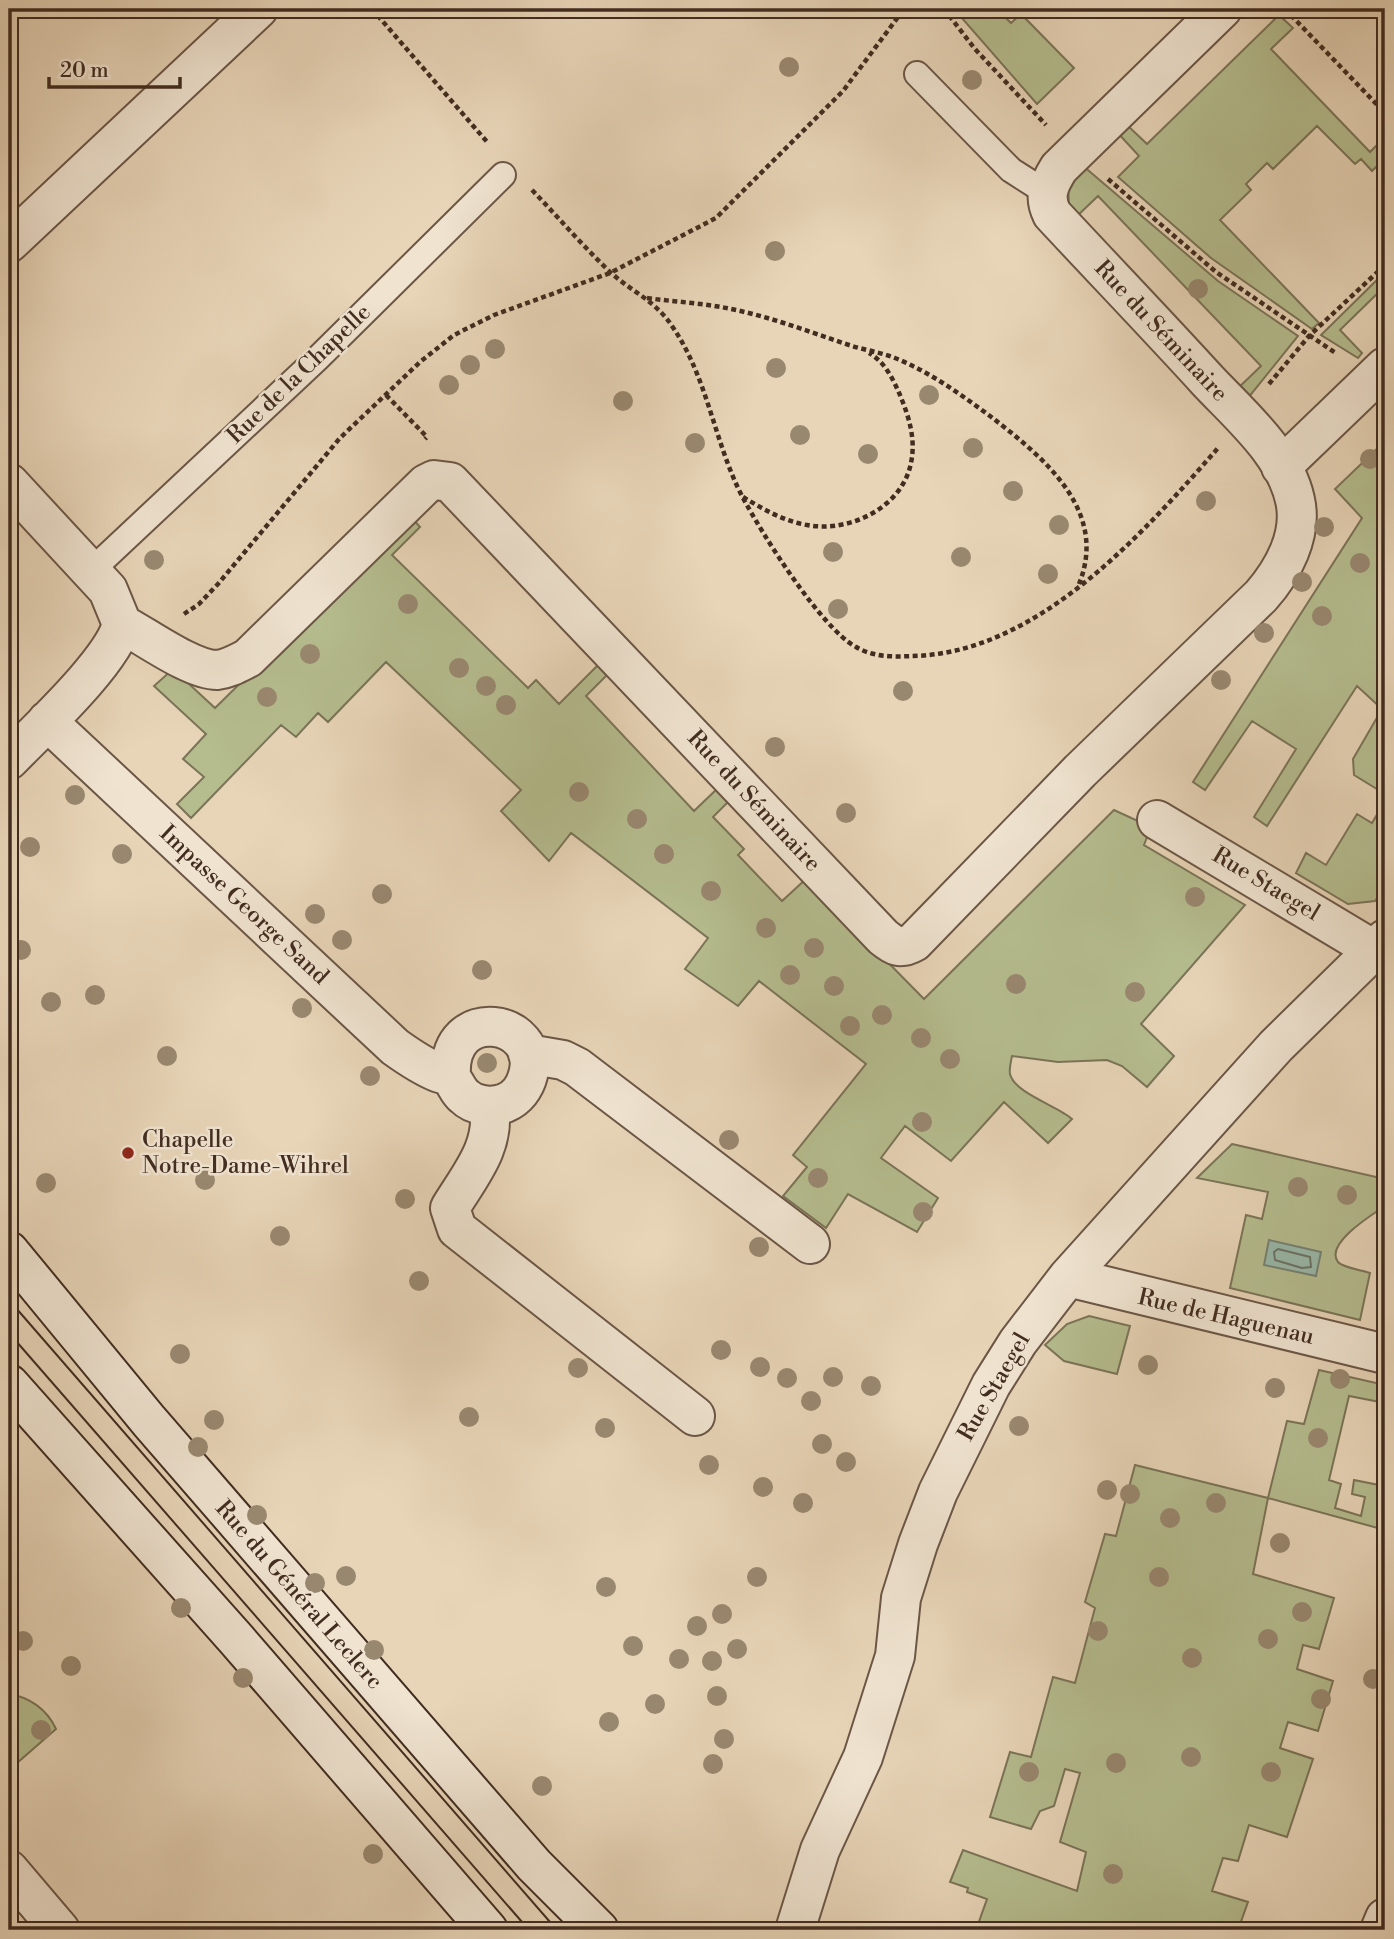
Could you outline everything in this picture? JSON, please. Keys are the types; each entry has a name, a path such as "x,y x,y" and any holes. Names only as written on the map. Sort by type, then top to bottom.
{"street":[{"path":"9,243 258,9"},
{"path":"1047,192 1059,167 1222,9"},
{"name":"Rue du Séminaire","path":"122,624 199,666 216,670 232,666 248,658 426,484 434,480 450,482 871,925 895,947 905,947 914,942 1080,771 1271,585 1288,554 1297,519 1292,487 1282,467 1243,419 1052,214 1047,192"},
{"path":"1282,467 1380,372"},
{"path":"9,483 92,570 115,600 122,624 113,646 9,760"},
{"name":"Impasse George Sand","path":"47,720 396,1047 419,1064 451,1077 465,1098 489,1106"},
{"name":"Rue Staegel","path":"795,1930 820,1850 863,1757 895,1656 906,1579 938,1492 991,1384 1017,1342 1068,1277 1276,1046 1373,961 1157,820"},
{"path":"451,1077 450,1061 454,1046 464,1034 478,1027 494,1026 509,1030 520,1040 528,1054 530,1069 526,1083 517,1095 504,1103 489,1106 490,1135 485,1150 450,1208 457,1229 695,1416"},
{"path":"528,1054 554,1058 578,1067 810,1244"},
{"name":"Rue du Général Leclerc","path":"9,1251 149,1420 534,1866 599,1930"},
{"name":"Rue de Haguenau","path":"1068,1277 1385,1354"},
{"path":"9,1384 236,1639 488,1930"},
{"path":"9,1870 60,1930"},
{"path":"1380,1930 1385,1918"}],"lane":[{"path":"917,74 1011,170 1047,192"},
{"name":"Rue de la Chapelle","path":"92,570 317,358 503,175"}],"path":[{"path":"122,624 165,621 182,616 199,604 362,414 454,335 538,296 610,273 716,218 843,91 904,9"},
{"path":"944,9 975,49 1042,122 1216,272 1309,336 1380,372"},
{"path":"1285,9 1385,113"},
{"path":"1378,176 1385,169"},
{"path":"610,273 646,298 668,320 714,414 728,464 743,497 815,610 835,632 854,647 890,657 927,656 975,646 1010,632 1079,585 1151,520 1243,419 1309,336 1385,265"},
{"path":"646,298 730,308 892,357 947,385 1021,440 1052,468 1067,488 1085,529 1086,566 1079,585"},
{"path":"743,497 786,520 831,527 859,522 892,497 904,482 911,465 910,424 886,368 863,350"}],"green space":[{"path":"954,9 997,9 1011,23 1021,14 1074,68 1037,104"},
{"path":"1279,15 1293,28 1271,49 1370,152 1385,137 1385,158 1372,171 1361,159 1355,164 1317,126 1273,169 1267,163 1246,184 1251,190 1220,220 1319,323 1312,329 1211,258 1118,177 1139,156 1116,131 1125,123 1147,144"},
{"path":"1082,165 1218,281 1298,336 1244,403 1233,393 1261,366 1098,196 1075,218 1069,207 1068,183"},
{"path":"1385,272 1385,286 1340,330 1362,353 1358,358 1321,335"},
{"path":"1385,441 1385,794 1354,775 1353,759 1382,709 1357,686 1267,826 1254,817 1296,749 1252,721 1205,790 1193,782 1362,518 1335,489"},
{"path":"410,516 420,527 392,555 528,688 536,680 559,704 608,655 617,665 586,696 694,811 719,787 731,799 713,817 744,849 738,855 782,901 806,879 924,999 1114,810 1151,827 1144,845 1245,905 1141,1024 1174,1056 1147,1087 1122,1066 1107,1060 1058,1062 1012,1056 1010,1072 1013,1081 1072,1119 1048,1143 1004,1102 951,1161 905,1126 881,1158 938,1198 917,1232 848,1194 826,1228 783,1196 807,1167 793,1155 866,1064 759,981 738,1006 685,969 708,938 571,833 549,861 501,811 521,790 386,662 328,722 318,713 296,737 281,725 191,818 177,804 204,777 183,759 206,734 154,686 173,669 215,708"},
{"path":"1385,801 1385,889 1375,901 1348,904 1296,873 1306,853 1326,865 1357,814 1372,823"},
{"path":"1232,1144 1385,1179 1385,1206 1361,1222 1344,1238 1336,1255 1340,1264 1370,1273 1360,1320 1230,1288 1246,1215 1262,1219 1268,1192 1197,1178"},
{"path":"1089,1316 1130,1326 1117,1374 1064,1361 1045,1345 1067,1324"},
{"path":"1319,1370 1385,1385 1385,1403 1349,1396 1329,1480 1341,1484 1335,1508 1361,1516 1365,1497 1352,1494 1354,1480 1384,1486 1385,1480 1385,1530 1268,1498 1287,1421 1304,1424"},
{"path":"1135,1465 1268,1498 1253,1574 1334,1598 1319,1649 1303,1645 1297,1669 1333,1681 1318,1731 1288,1722 1280,1748 1313,1759 1287,1837 1249,1825 1238,1861 1223,1858 1212,1891 1248,1902 1238,1930 1090,1930 1066,1922 1062,1930 976,1930 987,1899 950,1882 963,1850 1077,1891 1086,1852 1060,1842 1080,1773 1065,1769 1054,1806 1040,1811 1031,1829 990,1817 1010,1752 1031,1757 1053,1677 1075,1683 1095,1608 1085,1602 1105,1534 1116,1536"},
{"path":"9,1694 37,1705 56,1729 9,1770"}],"water":[{"path":"1269,1240 1321,1252 1316,1276 1264,1265"}],"tram line":[{"path":"9,1300 557,1930"},
{"path":"9,1333 529,1930"}],"place":[{"name":"Chapelle Notre-Dame-Wihrel","path":"128,1153"}]}
